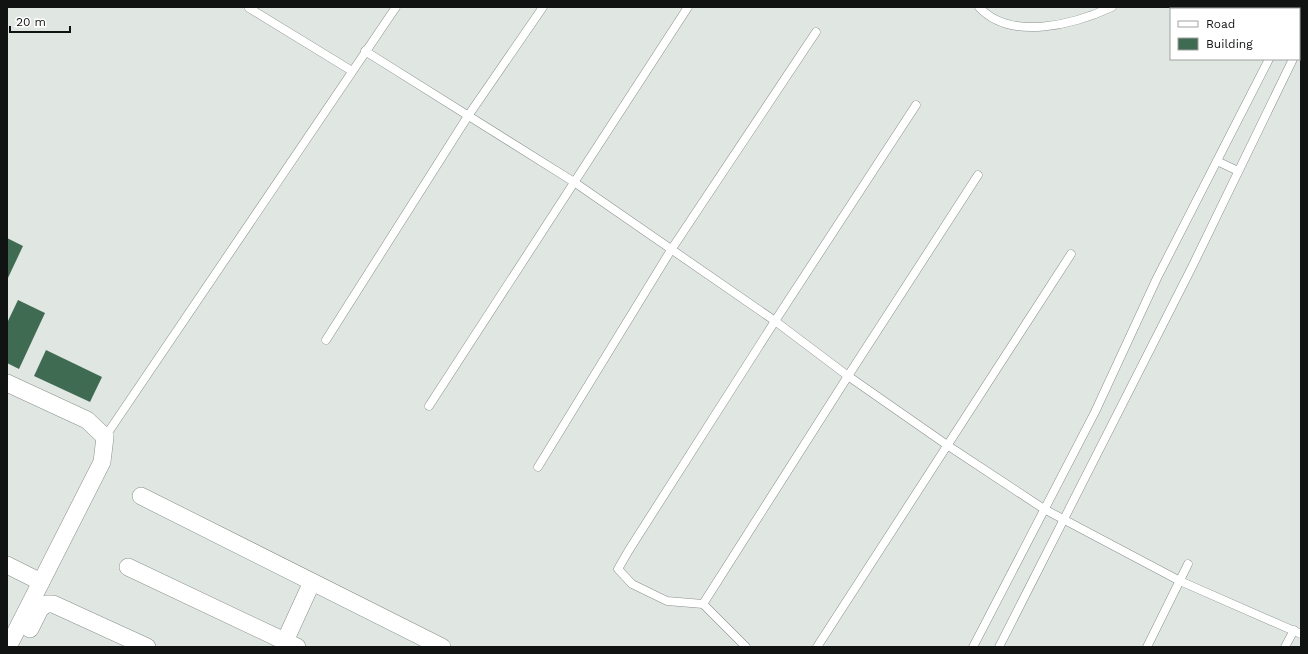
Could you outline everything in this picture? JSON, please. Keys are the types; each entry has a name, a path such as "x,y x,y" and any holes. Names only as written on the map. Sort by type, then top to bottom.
{"street":[{"path":"7,383 87,420 104,437 102,462 8,647"},
{"path":"141,496 442,647"},
{"path":"7,565 41,582"},
{"path":"128,567 291,644 312,582"},
{"path":"21,647 40,609 46,604 53,604 147,647"}],"lane":[{"path":"104,437 396,7"},
{"path":"326,340 468,116 543,7"},
{"path":"429,406 688,7"},
{"path":"979,7 983,12 995,20 1012,26 1028,27 1048,26 1075,21 1112,7"},
{"path":"248,8 352,71"},
{"path":"538,467 671,250 816,32"},
{"path":"365,51 574,182 775,321 848,376 947,445 1044,509 1180,581 1297,632 1285,647"},
{"path":"973,647 1095,412 1157,278 1268,60"},
{"path":"999,647 1192,267 1293,60"},
{"path":"746,647 703,604 667,601 632,584 618,569 633,543 775,321 916,105"},
{"path":"1217,161 1238,171"},
{"path":"703,604 978,175"},
{"path":"817,647 1071,254"},
{"path":"1146,647 1188,564"}],"building":[{"path":"7,238 23,246 7,280"},
{"path":"18,300 45,313 19,369 7,363 7,323"},
{"path":"46,350 102,377 90,402 34,376"}]}
